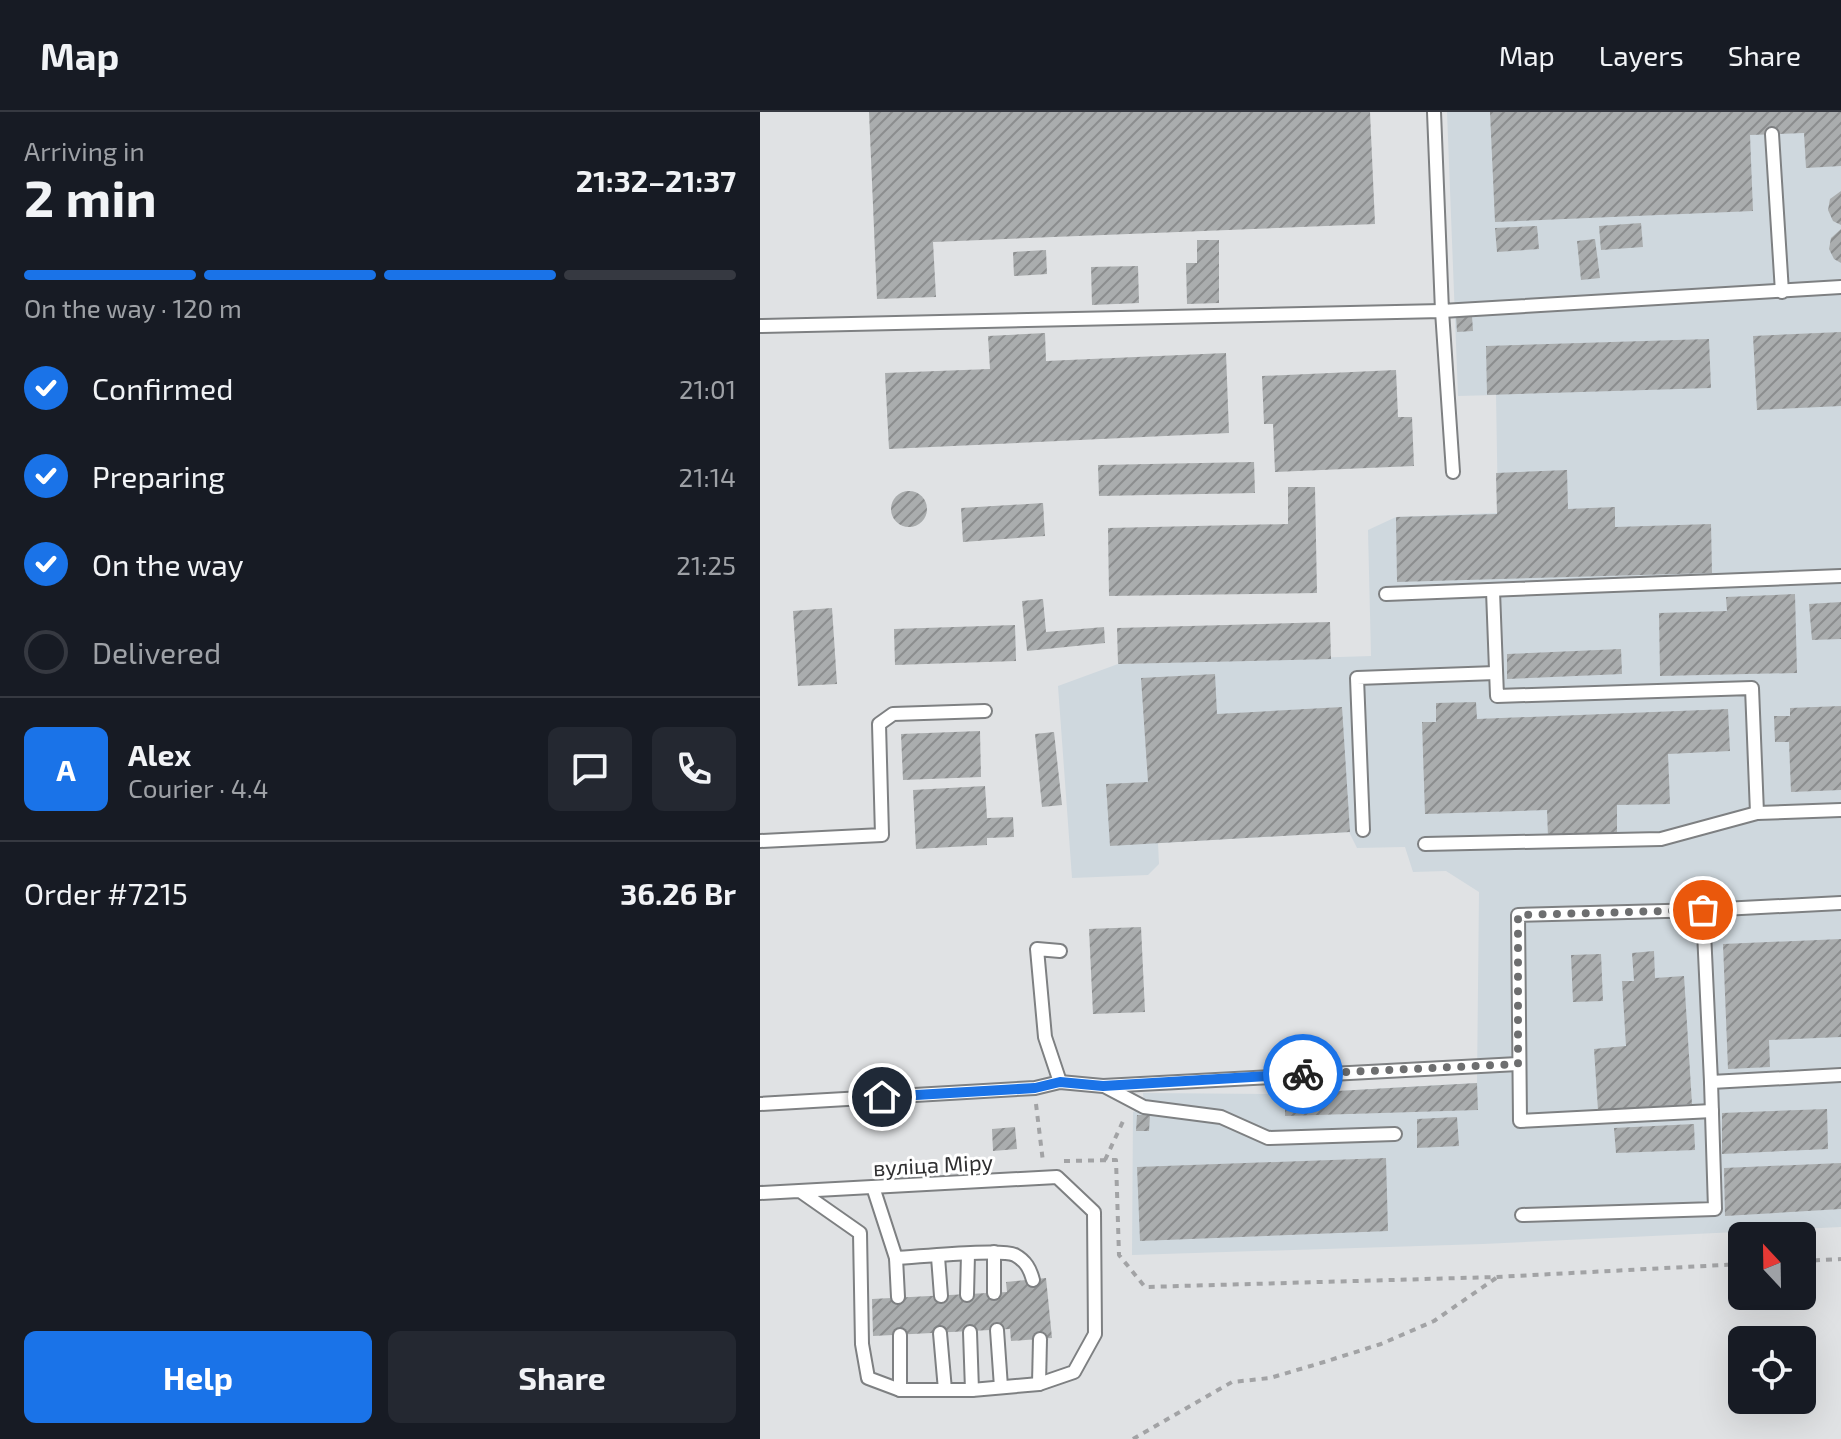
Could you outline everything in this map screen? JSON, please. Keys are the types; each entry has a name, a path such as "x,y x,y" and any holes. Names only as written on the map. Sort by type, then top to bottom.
{"lane":[{"path":"1434,112 1442,311 1453,472"},
{"path":"1772,134 1782,292"},
{"path":"760,326 1442,311 1841,287"},
{"path":"1386,594 1841,576"},
{"path":"1493,591 1497,696 1752,688 1757,813"},
{"path":"1363,830 1357,678 1496,673"},
{"path":"760,841 882,835 879,724 893,714 985,711"},
{"path":"1425,844 1661,839 1757,813 1841,810"},
{"path":"1712,1111 1520,1121 1518,915 1841,903"},
{"path":"1522,1215 1715,1209 1703,910"},
{"path":"1060,951 1037,949 1045,1037 1060,1082"},
{"path":"760,1104 1035,1088 1060,1082 1103,1086 1518,1064"},
{"path":"1711,1082 1841,1075"},
{"path":"1103,1086 1144,1107 1221,1117 1268,1138 1395,1134"},
{"name":"вуліца Міру","path":"760,1193 1057,1177 1094,1212 1095,1334 1074,1372 1039,1384"},
{"path":"873,1187 896,1258 898,1297"},
{"path":"800,1191 860,1233 862,1344 868,1378 900,1390 972,1390 1039,1384 1040,1339"},
{"path":"896,1258 994,1252 1014,1254 1029,1267 1033,1280"},
{"path":"994,1252 994,1293"},
{"path":"967,1295 968,1254"},
{"path":"938,1257 941,1296"},
{"path":"997,1330 1001,1387"},
{"path":"970,1332 972,1390"},
{"path":"940,1333 945,1390"},
{"path":"900,1335 900,1390"}],"path":[{"path":"1035,1088 1042,1162"},
{"path":"1105,1160 1133,1101"},
{"path":"1058,1162 1116,1160 1119,1255 1145,1287 1496,1277 1728,1265"},
{"path":"1816,1260 1841,1259"},
{"path":"1133,1439 1232,1382 1270,1378 1324,1362 1381,1344 1434,1321 1496,1277"}],"shaded area":[{"path":"1447,112 1841,112 1841,1227 1816,1228 1816,1222 1728,1222 1728,1232 1132,1255 1133,1112 1144,1107 1143,1093 1285,1094 1477,1083 1479,892 1446,871 1413,872 1405,847 1357,848 1349,832 1158,843 1159,864 1148,875 1072,878 1058,686 1118,664 1371,656 1368,530 1396,517 1498,513 1496,395 1458,396"}],"building":[{"path":"869,112 1370,112 1375,224 933,242 936,297 877,299"},
{"path":"1490,112 1841,112 1841,166 1806,168 1804,133 1750,135 1753,211 1495,222"},
{"path":"1841,191 1841,225 1833,221 1828,210 1830,199"},
{"path":"1641,223 1643,247 1601,250 1599,226"},
{"path":"1537,226 1539,249 1497,252 1495,228"},
{"path":"1841,229 1841,263 1834,259 1829,249 1831,238"},
{"path":"1595,239 1600,278 1581,280 1577,241"},
{"path":"1197,240 1219,240 1219,303 1187,304 1186,263 1197,263"},
{"path":"1046,250 1047,274 1014,276 1013,252"},
{"path":"1138,266 1139,303 1092,305 1091,267"},
{"path":"1456,316 1472,316 1473,331 1457,332"},
{"path":"1841,332 1841,406 1757,410 1753,336"},
{"path":"1045,333 1046,361 1226,353 1229,433 889,449 885,373 990,369 988,336"},
{"path":"1709,339 1711,388 1487,395 1486,346"},
{"path":"1396,370 1398,417 1412,417 1414,466 1275,472 1273,424 1264,424 1262,376"},
{"path":"1254,462 1255,493 1099,496 1098,465"},
{"path":"1567,470 1568,509 1615,507 1615,527 1711,524 1712,573 1397,582 1396,517 1497,514 1496,473"},
{"path":"1288,487 1315,487 1317,593 1109,596 1108,528 1288,524"},
{"path":"909,491 922,496 927,509 922,522 909,527 896,522 891,509 896,496"},
{"path":"1043,503 1045,536 963,542 961,508"},
{"path":"1795,594 1797,673 1660,676 1659,613 1727,611 1726,597"},
{"path":"1043,599 1046,632 1104,627 1105,643 1027,651 1022,601"},
{"path":"1841,602 1841,639 1812,640 1809,604"},
{"path":"832,608 837,684 798,686 793,611"},
{"path":"1330,622 1331,659 1118,664 1117,628"},
{"path":"1015,625 1016,661 895,665 894,629"},
{"path":"1621,649 1622,674 1507,679 1507,654"},
{"path":"1215,674 1217,714 1342,707 1350,832 1110,846 1106,784 1148,782 1141,678"},
{"path":"1476,702 1477,719 1728,709 1730,751 1668,754 1670,804 1617,805 1617,836 1548,837 1547,810 1425,814 1422,722 1436,722 1436,703"},
{"path":"1841,706 1841,790 1791,792 1789,742 1775,742 1774,716 1790,716 1790,708"},
{"path":"980,731 981,777 903,780 901,734"},
{"path":"1054,732 1062,805 1042,807 1035,734"},
{"path":"985,786 987,818 1013,817 1014,837 987,838 987,845 916,849 913,790"},
{"path":"1141,927 1145,1012 1093,1014 1089,929"},
{"path":"1841,939 1841,1037 1769,1040 1770,1067 1728,1069 1723,944"},
{"path":"1654,951 1655,978 1684,976 1692,1104 1598,1110 1594,1049 1626,1046 1622,981 1634,981 1632,953"},
{"path":"1601,954 1603,1001 1573,1002 1571,955"},
{"path":"1477,1083 1478,1110 1285,1116 1285,1094"},
{"path":"1827,1109 1828,1149 1722,1154 1722,1113"},
{"path":"1137,1115 1150,1115 1149,1131 1136,1131"},
{"path":"1457,1117 1459,1146 1417,1148 1417,1119"},
{"path":"1694,1124 1695,1150 1616,1153 1614,1128"},
{"path":"1015,1127 1017,1149 993,1151 992,1129"},
{"path":"1386,1158 1388,1231 1140,1241 1137,1167"},
{"path":"1841,1163 1841,1209 1725,1216 1724,1168"},
{"path":"1046,1278 1052,1338 1011,1341 1010,1329 873,1336 872,1299 1007,1292 1006,1282"}],"way so far":[{"path":"1303,1074 1518,1064 1518,915 1703,910"}],"route":[{"path":"882,1097 1035,1088 1060,1082 1103,1086 1303,1074"}]}
